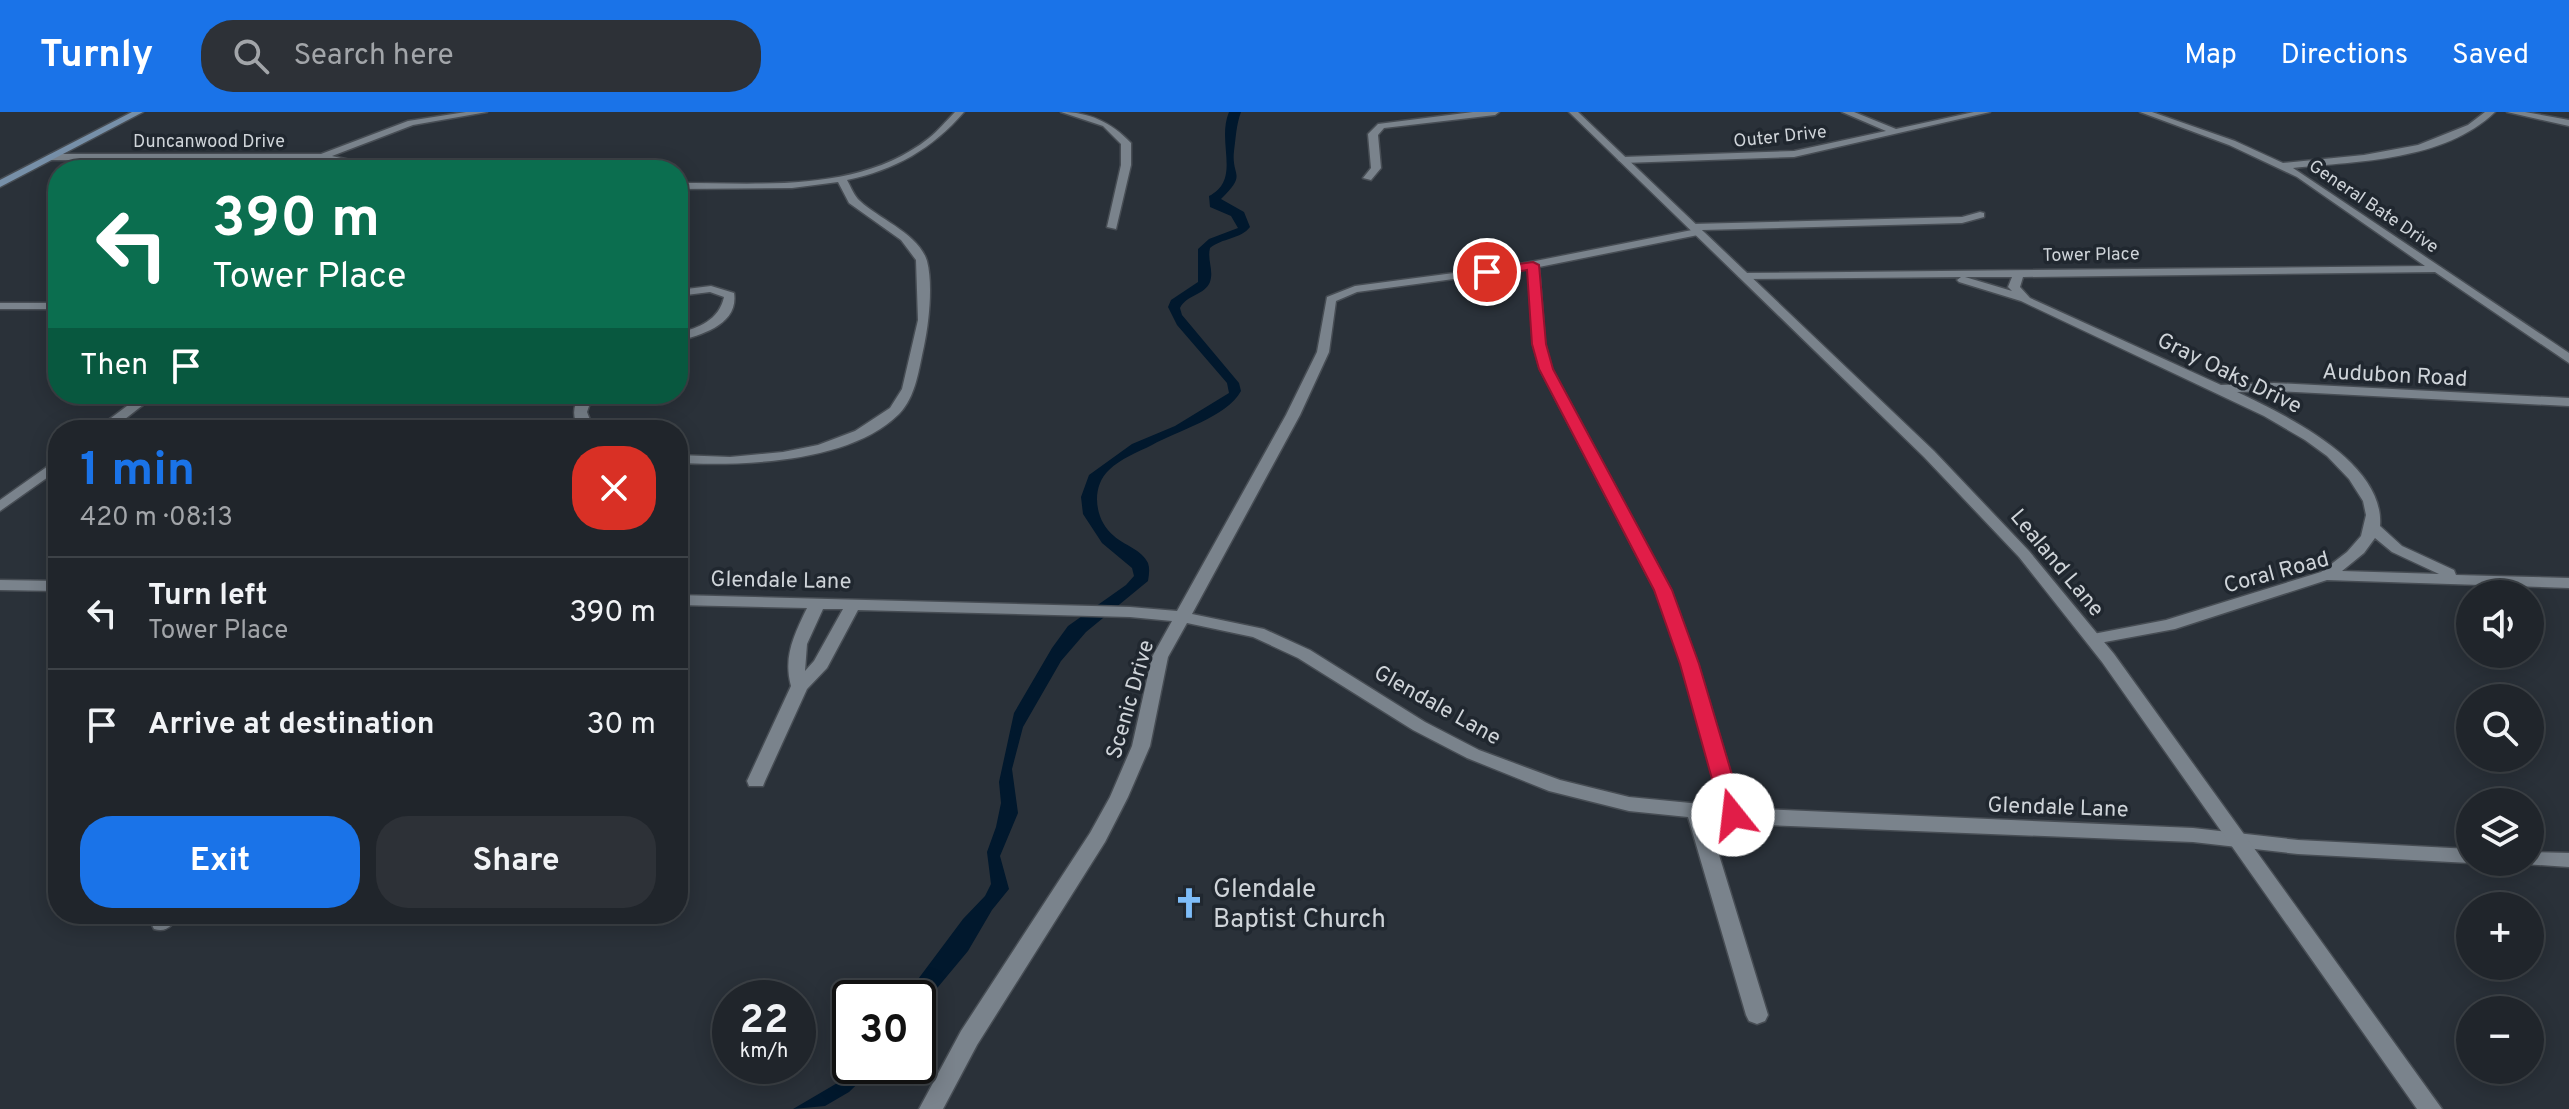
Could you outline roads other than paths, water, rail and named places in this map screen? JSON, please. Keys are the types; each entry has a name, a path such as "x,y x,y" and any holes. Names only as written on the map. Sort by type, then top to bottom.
{"main road":[{"path":"0,184 139,112"}],"street":[{"path":"322,157 398,126 483,112"},
{"path":"688,186 842,180 867,175 895,163 941,131 960,112"},
{"path":"1065,112 1104,123 1126,143 1126,165 1112,227"},
{"path":"1369,123 1381,126 1495,112"},
{"name":"Lealand Lane","path":"1573,112 1973,499 2094,639 2430,1109"},
{"path":"1846,112 1896,132"},
{"name":"Outer Drive","path":"1623,160 1781,155 1986,112"},
{"name":"General Bate Drive","path":"2144,112 2220,138 2282,166 2333,196 2569,359"},
{"path":"2282,166 2378,154 2437,141 2466,130 2491,112"},
{"path":"2511,112 2569,123"},
{"path":"1368,178 1376,166 1373,134 1381,126"},
{"name":"Duncanwood Drive","path":"51,157 322,157 337,160"},
{"path":"688,459 743,460 822,448 860,434 895,411 908,389 924,320 921,260 905,238 853,201 842,180"},
{"path":"1733,815 1690,664 1663,590 1546,369 1539,344 1533,265 1696,229 1962,220 1980,215"},
{"name":"Scenic Drive","path":"931,1109 977,1026 1111,814 1141,746 1160,657 1293,415 1323,352 1329,303 1341,292 1533,265"},
{"name":"Tower Place","path":"1744,276 2439,269"},
{"name":"Gray Oaks Drive","path":"1930,273 1986,286 2026,300 2220,389 2289,425 2327,450 2352,474 2365,493 2372,513 2372,527"},
{"path":"2019,273 2014,287 2026,300"},
{"path":"688,292 711,289 730,295 729,303 714,325 688,334"},
{"path":"0,306 48,306"},
{"name":"Audubon Road","path":"2220,389 2274,387 2569,402"},
{"path":"116,420 137,404"},
{"path":"0,507 48,471"},
{"path":"2326,575 2355,553 2372,527 2387,542 2408,555 2464,578"},
{"name":"Coral Road","path":"2094,639 2169,625 2326,575 2569,583"},
{"path":"0,585 48,586"},
{"name":"Glendale Lane","path":"688,600 1130,612 1184,617 1242,628 1289,647 1419,726 1494,764 1556,786 1606,799 1696,812 2193,835 2328,849 2456,855"},
{"path":"800,686 795,672 795,652 817,604"},
{"path":"756,781 800,686 821,664 853,605"},
{"path":"1696,812 1757,1015"},
{"path":"2544,859 2569,860"}],"water":[{"path":"1229,112 1241,112 1234,151 1236,179 1221,199 1244,212 1250,227 1242,234 1210,248 1208,286 1180,308 1182,315 1239,383 1241,391 1213,416 1124,459 1103,477 1097,495 1099,513 1114,536 1145,558 1149,568 1148,581 1086,632 1061,661 1023,727 1012,769 1018,813 1000,856 1009,889 992,910 968,951 936,989 936,980 917,980 963,919 985,896 991,884 987,852 1001,803 999,782 1014,713 1068,626 1134,576 1132,568 1102,543 1083,514 1081,497 1089,475 1132,444 1175,426 1229,393 1227,383 1177,325 1168,307 1171,300 1198,282 1198,249 1209,239 1238,228 1231,216 1210,207 1209,196 1219,189 1226,170"},
{"path":"836,1084 857,1084 825,1106 793,1109"}],"place":[{"name":"Glendale Baptist Church","path":"1189,903"}]}
